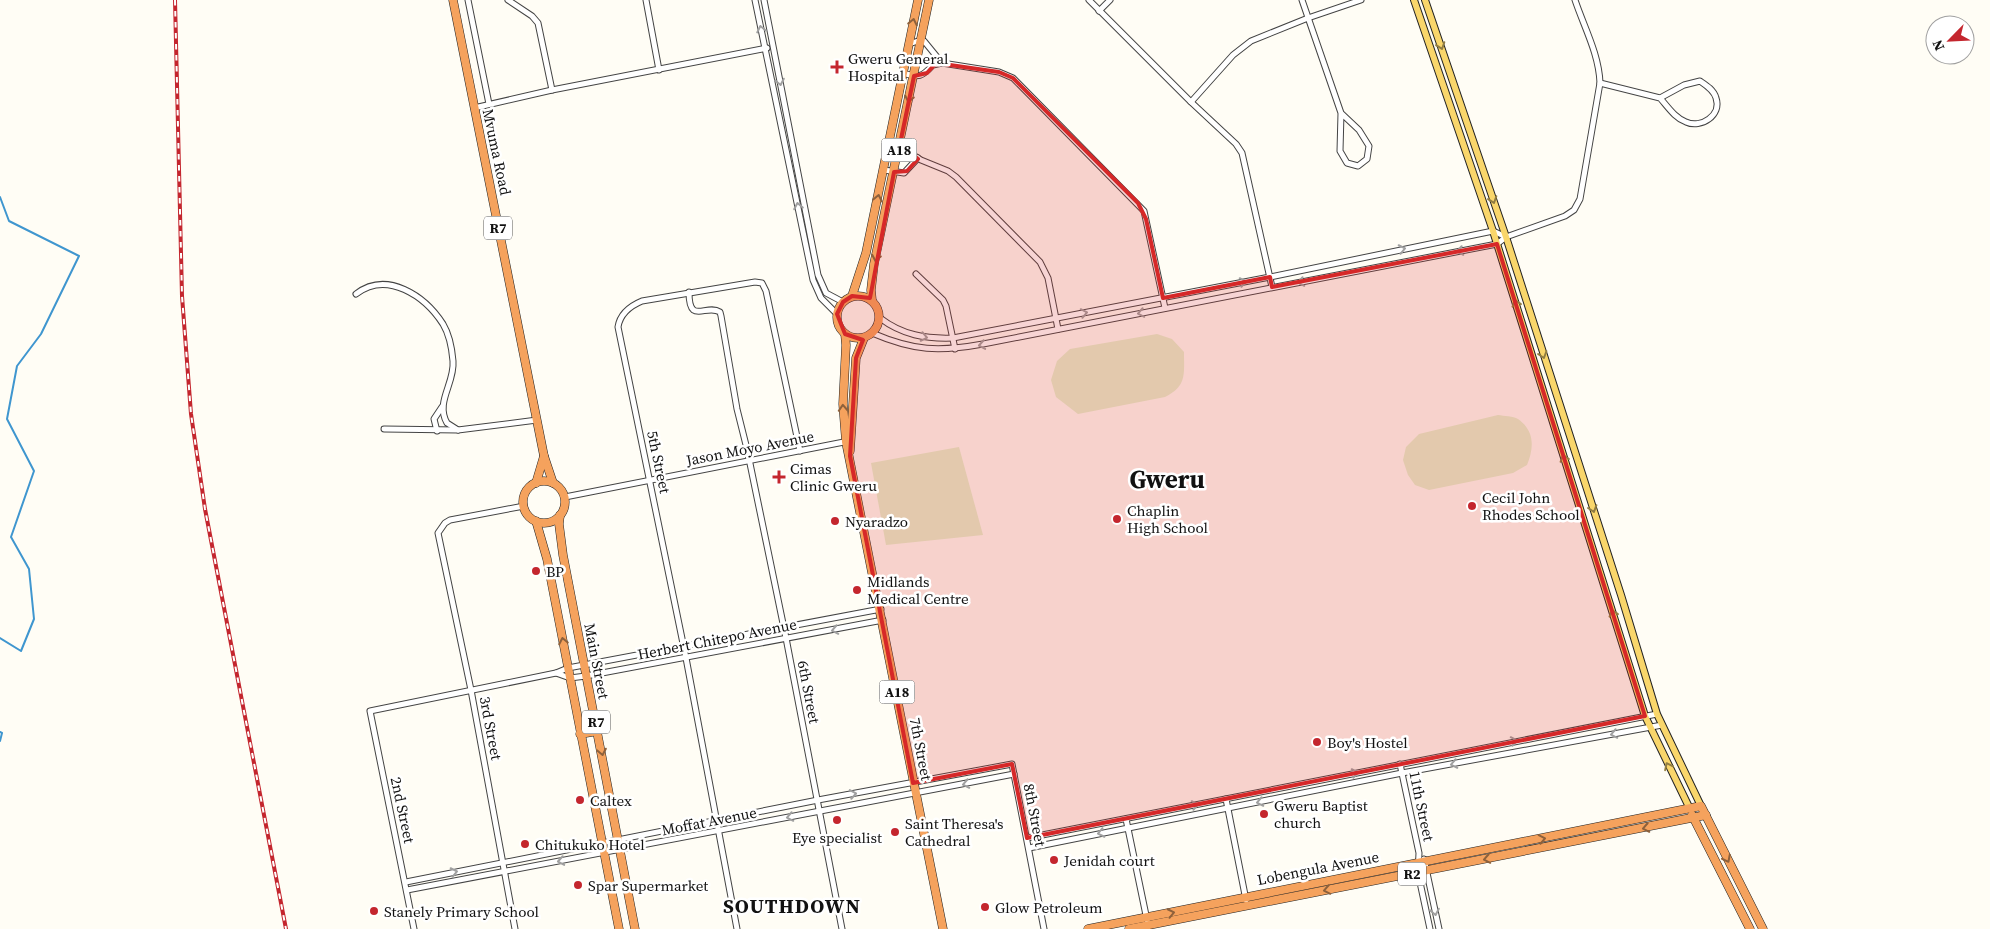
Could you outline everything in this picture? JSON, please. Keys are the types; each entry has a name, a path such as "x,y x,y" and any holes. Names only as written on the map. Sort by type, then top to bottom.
{"highway":[{"name":"Mvuma Road","path":"453,0 536,420 544,456 553,483"},
{"name":"A18","path":"852,296 866,253 918,0"},
{"name":"A18","path":"880,318 879,311 872,300 871,290 874,264 929,0"},
{"path":"837,314 843,302 852,296 866,297 872,300"},
{"name":"A18","path":"837,314 837,322 845,334"},
{"path":"845,334 851,337 864,338 872,334 876,329 880,318"},
{"name":"7th Street","path":"845,334 843,404 850,456 913,783 944,929"},
{"name":"7th Street","path":"849,441 856,358 864,338"},
{"name":"Mvuma Road","path":"536,483 544,456"},
{"path":"536,483 541,481 553,483"},
{"name":"R7","path":"524,506 526,492 536,483"},
{"name":"R7","path":"553,483 558,486 565,497"},
{"name":"Main Street","path":"565,497 564,510 560,515 559,524 563,556 635,929"},
{"name":"Main Street","path":"524,506 526,512 536,520 547,559 619,929"},
{"path":"536,520 549,522 560,515"},
{"path":"547,559 563,556"},
{"path":"558,614 574,611"},
{"path":"580,734 598,731"},
{"path":"592,790 609,788"},
{"path":"1701,806 1764,929"},
{"name":"Lobengula Avenue","path":"1088,929 1147,921 1421,862 1701,806"},
{"path":"1690,809 1750,929"},
{"name":"Lobengula Avenue","path":"1246,901 1418,873 1706,815"},
{"path":"615,907 630,904"},
{"name":"Lobengula Avenue","path":"1130,929 1147,921"}],"main road":[{"path":"1414,0 1493,231 1646,716 1690,809"},
{"path":"1425,0 1506,237 1621,594 1657,714 1701,806"}],"street":[{"path":"468,0 489,104"},
{"path":"508,0 532,16 538,23 552,90"},
{"path":"646,0 659,70"},
{"path":"755,0 813,280 821,298 837,314"},
{"path":"764,0 818,276 826,293 843,302"},
{"path":"1089,0 1190,102 1236,144 1242,153 1272,287"},
{"path":"1099,11 1110,0"},
{"path":"1302,0 1341,112 1340,151 1347,163 1358,166 1367,159 1369,146 1366,138 1341,112"},
{"path":"1190,102 1241,47 1267,33 1361,0"},
{"path":"872,334 892,342 913,347 932,350 955,349 1497,244 1506,237 1565,216 1574,210 1580,199 1600,83 1596,55 1575,0"},
{"path":"909,44 921,40 926,43 942,63"},
{"path":"474,108 552,90 773,47"},
{"path":"903,73 914,76 924,74 933,65 942,63 999,72 1012,78 1144,211 1165,308"},
{"path":"1600,83 1660,98 1676,116 1693,124 1706,121 1712,117 1717,103 1716,97 1709,86 1700,81 1684,85 1660,98"},
{"path":"889,140 900,144 918,158 948,171 956,177 1040,262 1048,278 1058,329"},
{"path":"884,170 901,173 907,171 918,158"},
{"path":"802,226 809,225"},
{"path":"880,318 900,331 920,337 933,339 953,338 1270,277 1493,231 1506,237"},
{"path":"1379,254 1380,266"},
{"path":"916,274 946,306 955,349"},
{"name":"5th Street","path":"737,929 686,658 618,327 619,319 635,304 689,292 755,282 762,283 766,291 800,451"},
{"path":"356,294 370,286 381,284 400,287 412,292 425,302 444,325 454,369 442,407 434,419 437,431"},
{"name":"6th Street","path":"689,292 690,304 694,311 715,310 720,312 737,409 786,638 842,929"},
{"path":"821,298 826,293"},
{"path":"442,407 447,423 458,430"},
{"path":"384,430 458,430 536,420"},
{"name":"Jason Moyo Avenue","path":"565,497 849,441"},
{"name":"3rd Street","path":"515,929 471,690 438,533 444,523 450,520 524,506"},
{"name":"Herbert Chitepo Avenue","path":"384,707 556,673 568,668 880,609"},
{"name":"Herbert Chitepo Avenue","path":"556,673 570,678 586,676 883,620"},
{"name":"2nd Street","path":"384,707 370,711 414,929"},
{"path":"1027,838 1657,714"},
{"path":"1029,848 1662,725"},
{"path":"1581,728 1583,740"},
{"name":"Moffat Avenue","path":"406,882 818,800 1012,764"},
{"name":"8th Street","path":"1012,764 1044,929"},
{"name":"11th Street","path":"1400,764 1421,862 1427,871 1439,929"},
{"name":"Moffat Avenue","path":"407,890 1014,774"},
{"path":"1318,780 1320,790"},
{"path":"1226,798 1246,901"},
{"path":"1175,809 1177,818"},
{"path":"1126,819 1147,921"},
{"name":"11th Street","path":"1421,862 1418,873 1430,929"}],"highlighted area":[{"path":"936,63 999,72 1013,78 1138,203 1146,219 1163,298 1270,277 1272,287 1497,244 1645,716 1027,838 1012,764 913,783 850,456 856,358 863,340 845,334 837,314 843,302 852,296 870,298 894,172 907,171 918,159 900,144 914,76 927,73"}],"green space":[{"path":"1157,334 1172,339 1184,352 1183,379 1181,384 1172,393 1165,397 1078,414 1056,397 1051,380 1057,361 1070,349"},
{"path":"1498,415 1516,418 1528,429 1532,446 1527,465 1513,473 1429,490 1415,485 1408,475 1403,460 1406,447 1419,434"},
{"path":"959,447 983,535 886,545 871,463"}],"waterway":[{"path":"0,197 9,221 79,256 41,334 17,366 7,419 34,471 11,537 29,569 34,619 21,651 0,638"},
{"path":"0,732 2,733 0,741"}],"railway":[{"path":"175,0 182,296 191,414 205,509 286,929"}],"place":[{"name":"Gweru General Hospital","path":"837,67"},
{"name":"Cimas Clinic Gweru","path":"779,477"},
{"name":"Cecil John Rhodes School","path":"1472,506"},
{"name":"Chaplin High School","path":"1117,519"},
{"name":"Nyaradzo","path":"835,521"},
{"name":"BP","path":"536,571"},
{"name":"Midlands Medical Centre","path":"857,590"},
{"name":"Boy's Hostel","path":"1317,742"},
{"name":"Caltex","path":"580,800"},
{"name":"Gweru Baptist church","path":"1264,814"},
{"name":"Eye specialist","path":"837,820"},
{"name":"Saint Theresa's Cathedral","path":"895,832"},
{"name":"Chitukuko Hotel","path":"525,844"},
{"name":"Jenidah court","path":"1054,860"},
{"name":"Spar Supermarket","path":"578,885"},
{"name":"Glow Petroleum","path":"985,907"},
{"name":"Stanely Primary School","path":"374,911"}],"district":[{"name":"Gweru","path":"1167,479"},
{"name":"SOUTHDOWN","path":"792,906"}]}
